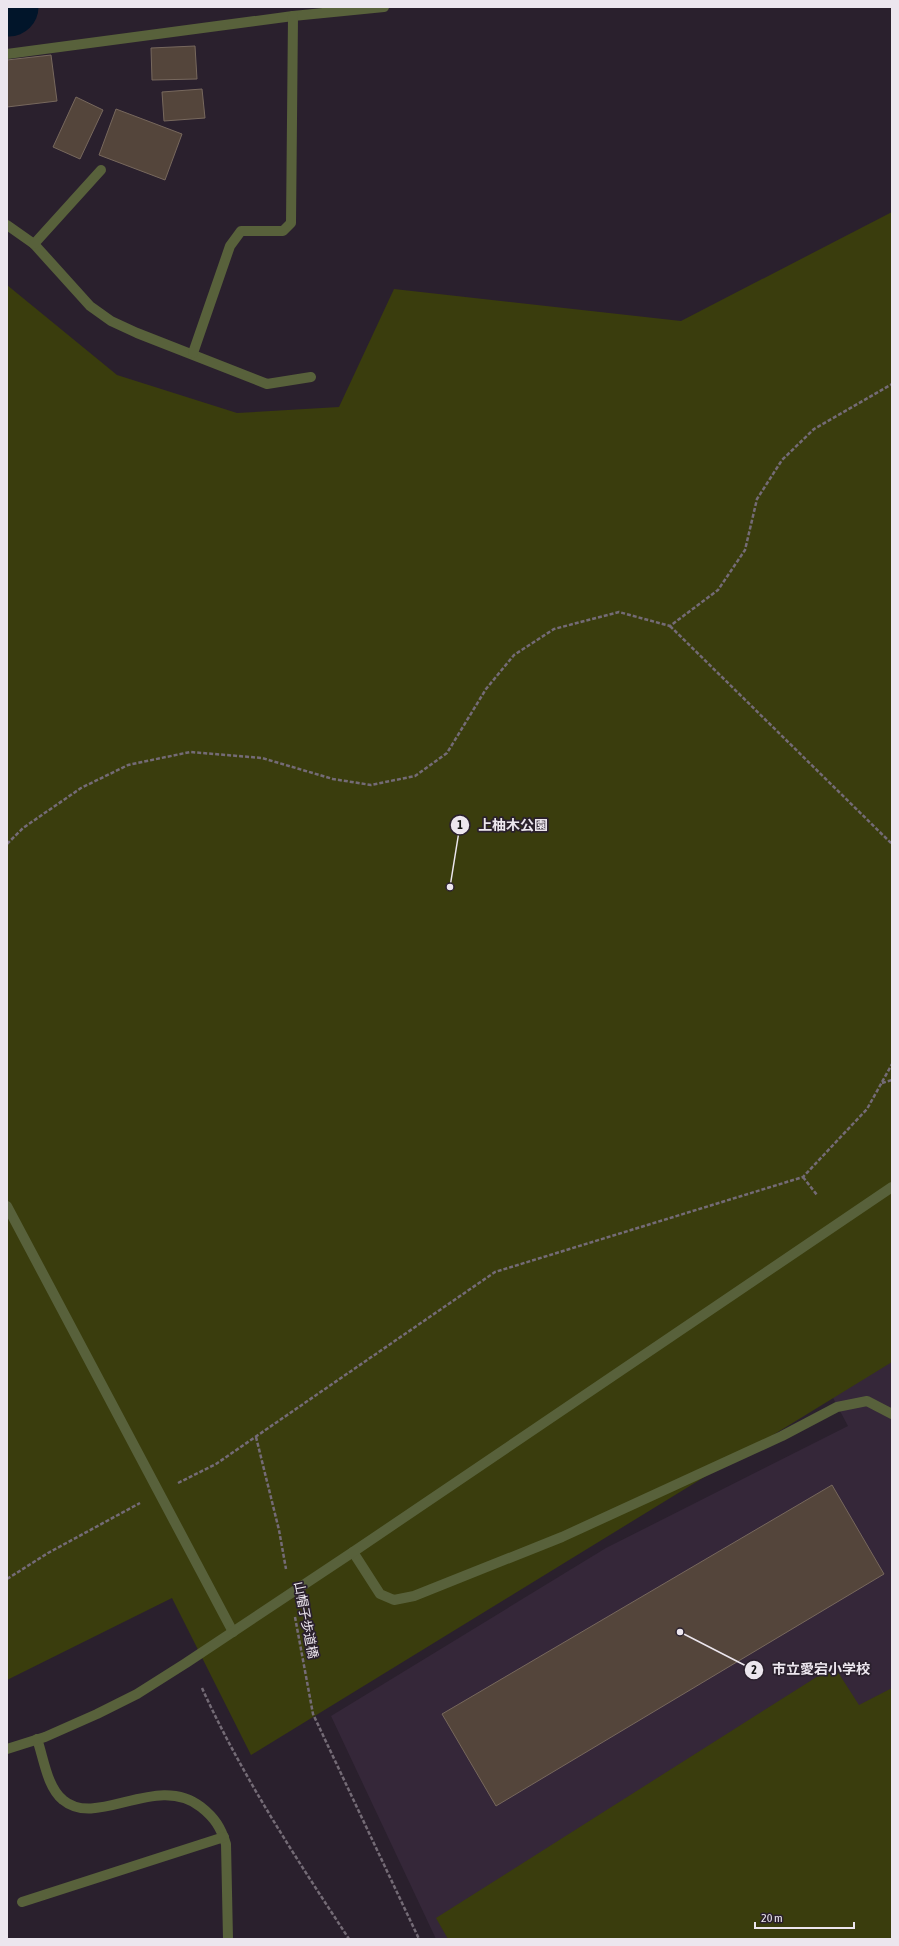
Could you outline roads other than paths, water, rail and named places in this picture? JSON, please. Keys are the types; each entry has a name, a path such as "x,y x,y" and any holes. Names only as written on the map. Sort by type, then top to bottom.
{"street":[{"path":"7,54 293,16 384,7"},
{"path":"193,354 230,246 241,231 283,231 291,223 293,16"},
{"path":"34,244 101,170"},
{"path":"7,225 34,244 90,306 111,320 137,333 268,384 311,377"},
{"path":"7,1748 72,1726 137,1694 353,1552 892,1187"},
{"path":"7,1206 232,1632"},
{"path":"353,1552 380,1594 394,1600 414,1596 562,1537 782,1436 837,1407 867,1400 892,1414"},
{"path":"37,1739 54,1789 64,1801 82,1808 96,1808 155,1795 169,1794 194,1801 215,1819 226,1844 228,1939"},
{"path":"22,1902 224,1837"}],"place":[{"name":"上柚木公園","path":"450,887"},
{"name":"市立愛宕小学校","path":"680,1632"}]}
